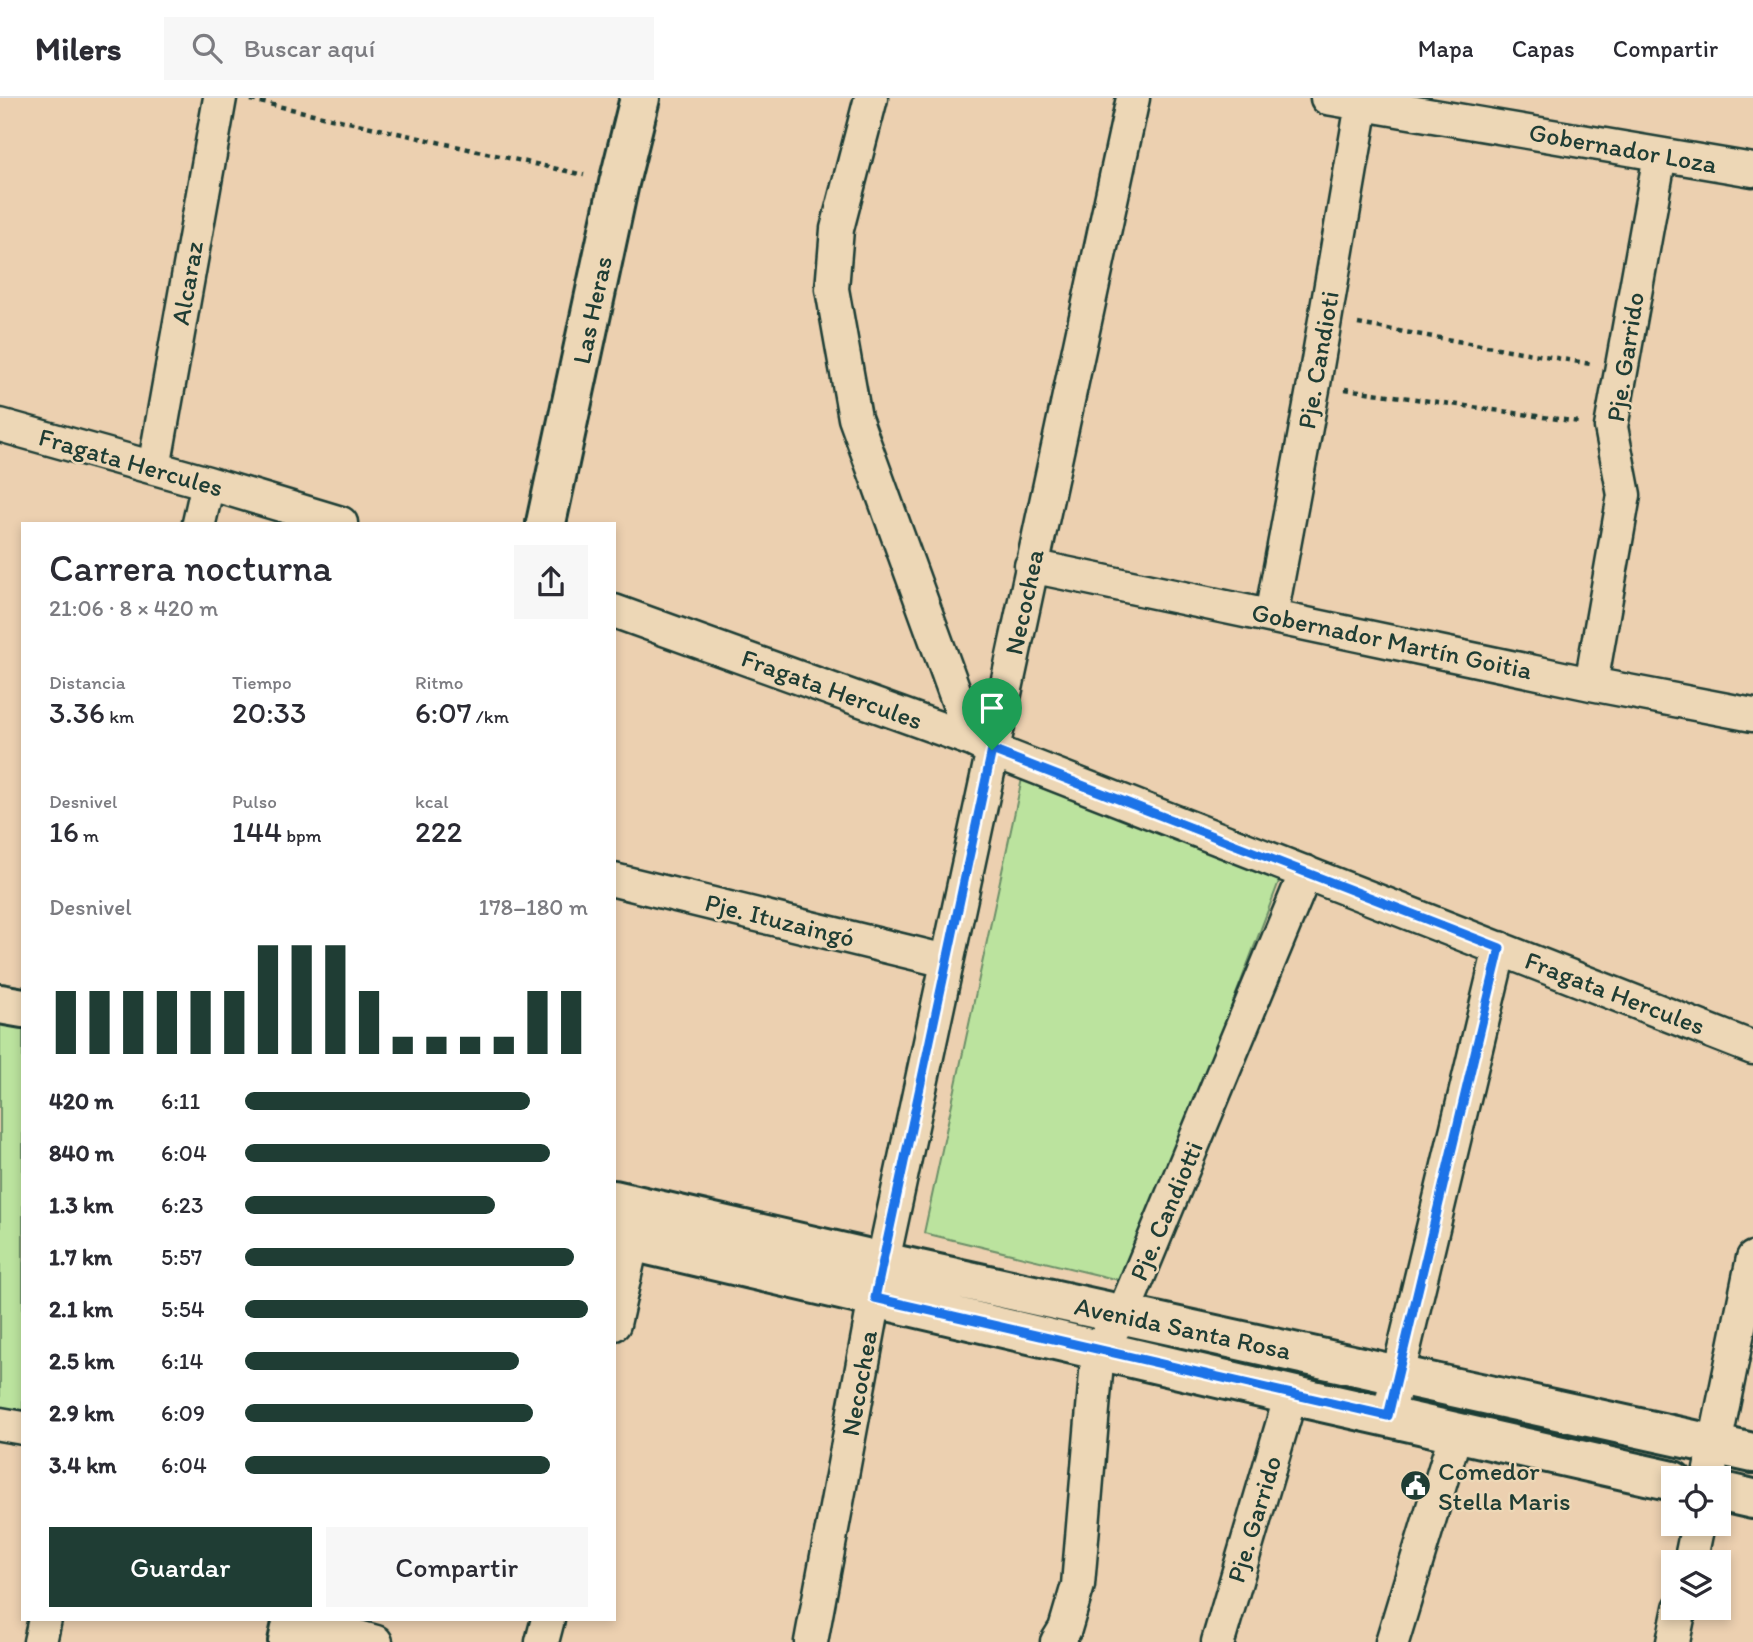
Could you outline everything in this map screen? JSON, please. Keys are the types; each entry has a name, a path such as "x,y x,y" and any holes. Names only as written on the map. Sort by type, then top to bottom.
{"main road":[{"name":"Las Heras","path":"545,522 640,98"},
{"name":"Las Heras","path":"573,522 666,98"},
{"path":"0,1004 21,1008"},
{"name":"Avenida Santa Rosa","path":"625,1221 879,1280 1098,1350 1661,1478"},
{"name":"Avenida Santa Rosa","path":"879,1280 1123,1314 1399,1375 1712,1462 1753,1453"},
{"path":"1731,1494 1753,1499"},
{"path":"288,1642 318,1627"}],"street":[{"name":"Alcaraz","path":"155,468 220,98"},
{"path":"871,98 837,229 832,289 855,418 982,745"},
{"name":"Necochea","path":"811,1642 879,1280 946,961 982,745 1031,566 1133,98"},
{"name":"Gobernador Loza","path":"1327,98 1753,170"},
{"name":"Pje. Candioti","path":"1271,616 1326,319 1362,104"},
{"name":"Pje. Garrido","path":"1591,684 1623,495 1611,427 1660,155"},
{"name":"Fragata Hercules","path":"0,425 338,522"},
{"path":"199,522 208,483"},
{"name":"Gobernador Martín Goitia","path":"1031,566 1591,684 1753,715"},
{"name":"Fragata Hercules","path":"616,612 982,745 1753,1048"},
{"name":"Pje. Candiotti","path":"1057,1642 1065,1629 1078,1585 1098,1350 1123,1314 1306,872"},
{"name":"Pje. Ituzaingó","path":"616,880 946,961"},
{"path":"1388,1416 1500,948"},
{"path":"616,1305 625,1221"},
{"path":"1712,1462 1753,1258"},
{"name":"Pje. Garrido","path":"1218,1642 1291,1395"},
{"path":"0,1424 21,1428"},
{"path":"1392,1642 1456,1432"},
{"path":"1673,1642 1678,1620"},
{"path":"40,1642 45,1621"},
{"path":"542,1642 547,1621"},
{"path":"318,1627 376,1642"}],"path":[{"path":"242,98 619,183"},
{"path":"1326,319 1623,369"},
{"path":"1314,384 1611,427"}],"green space":[{"path":"1023,774 1281,876 1127,1282 924,1233"},
{"path":"0,1022 21,1026 21,1415 0,1410"}],"place":[{"name":"Comedor Stella Maris","path":"1415,1486"}],"route":[{"path":"992,750 1500,948 1388,1416 875,1298 992,750"}]}
